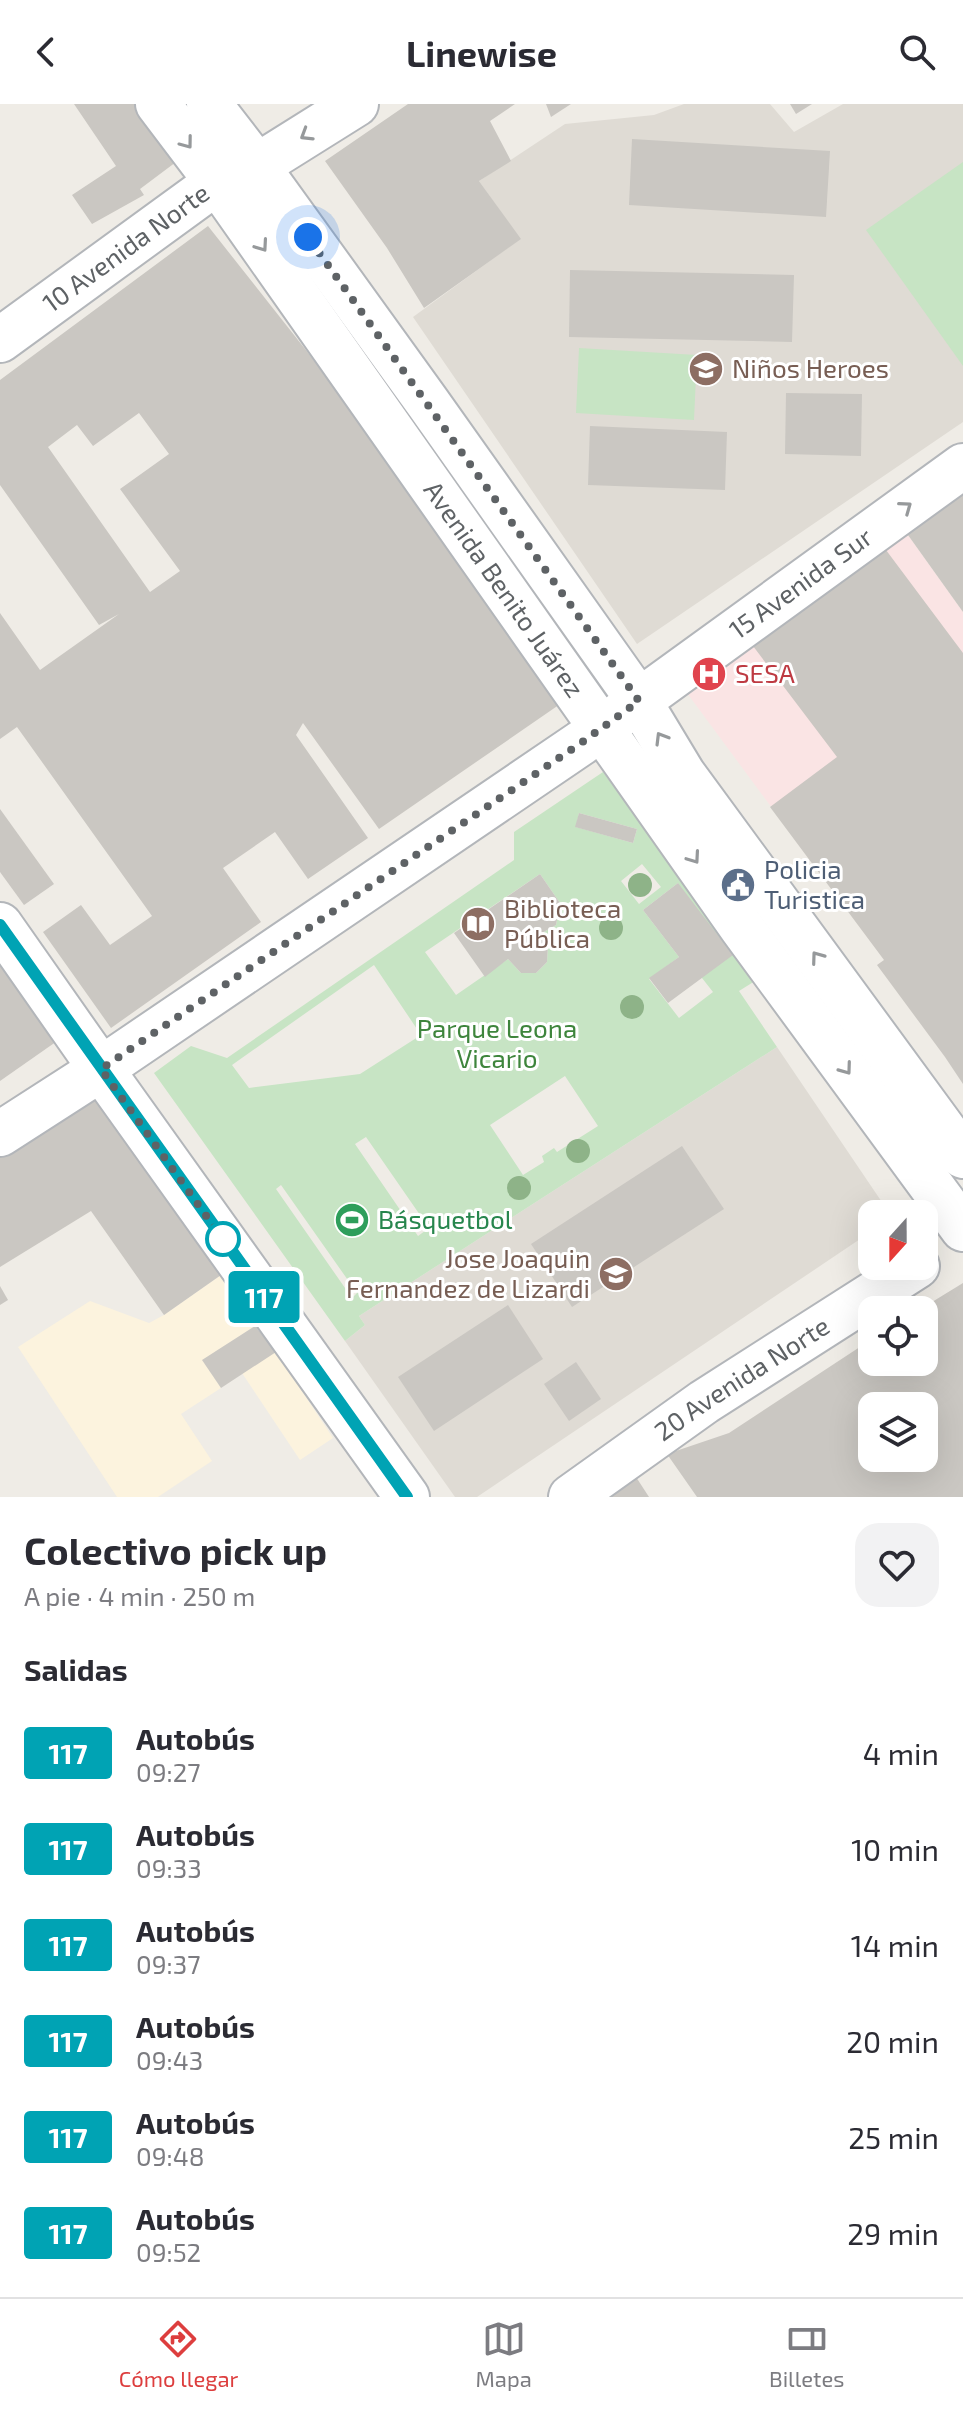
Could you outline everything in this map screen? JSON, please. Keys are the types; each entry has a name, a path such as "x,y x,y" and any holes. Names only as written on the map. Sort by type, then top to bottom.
{"street":[{"name":"Avenida Benito Juárez","path":"158,104 217,182 742,928 963,1229"},
{"name":"Avenida Benito Juárez","path":"209,104 257,166 639,701 683,774 963,1156"},
{"name":"10 Avenida Norte","path":"0,340 217,182 257,166 356,104"},
{"name":"15 Avenida Sur","path":"0,1134 101,1069 581,743 963,466"},
{"path":"0,925 407,1497"},
{"path":"938,1253 963,1237"},
{"name":"20 Avenida Norte","path":"582,1494 704,1402 895,1280"}],"shaded area":[{"name":"Niños Heroes","path":"684,104 770,104 794,132 843,104 963,104 963,422 637,644 413,317 520,239 479,181 565,124 654,115"},
{"name":"SESA","path":"908,535 963,612 963,867 868,938 687,693"},
{"name":"Jose Joaquin Fernandez de Lizardi","path":"777,1047 881,1200 858,1200 858,1240 477,1497 455,1497 345,1341 365,1325 359,1316"},
{"path":"221,1275 255,1326 203,1360 221,1388 181,1414 212,1461 158,1497 117,1497 18,1347 90,1301 149,1323"},
{"path":"276,1352 333,1438 300,1460 242,1373"}],"green space":[{"path":"963,162 963,366 866,230"},
{"path":"579,348 697,355 694,420 576,413"},
{"name":"Parque Leona Vicario","path":"603,772 755,981 739,991 777,1047 359,1316 365,1325 345,1341 154,1073 191,1046 227,1058 514,860 514,832","holes":["579,813 637,829 633,843 576,827","642,864 661,887 639,904 621,881","540,874 560,903 556,925 540,934 548,945 547,962 536,973 521,973 508,959 456,995 425,952","678,883 702,978 713,992 679,1018 649,979 679,957 643,910","374,965 421,1035 360,1074 249,1088 232,1065","565,1076 598,1126 557,1152 554,1148 542,1156 544,1162 523,1175 490,1125","366,1137 429,1228 418,1236 355,1144","281,1185 357,1293 352,1298 276,1189"]}],"building":[{"path":"74,104 150,104 188,153 140,189 144,195 92,224 72,195 116,166"},
{"path":"408,104 515,104 490,121 511,161 479,181 521,239 424,308 387,248 325,161"},
{"path":"546,104 571,104 551,117"},
{"path":"790,104 812,104 796,114"},
{"path":"632,139 830,151 826,217 629,205"},
{"path":"208,226 393,464 566,700 379,829 303,723 296,735 368,838 308,879 275,832 223,868 261,922 111,1028 43,932 81,905 110,945 152,916 17,727 0,739 0,613 40,670 119,614 99,625 0,485 0,380","holes":["139,413 169,454 120,489 180,571 150,592 48,447 77,425 93,446"]},
{"path":"570,270 794,275 792,342 569,337"},
{"path":"786,393 862,394 861,456 785,454"},
{"path":"590,426 727,432 725,490 588,485"},
{"path":"963,490 963,612 908,535"},
{"name":"SESA","path":"886,550 963,653 963,1084 877,965 884,960 770,807 837,757 753,646"},
{"path":"0,809 54,884 24,905 0,872"},
{"path":"579,813 637,829 633,843 575,827"},
{"path":"540,874 560,903 556,925 540,934 548,945 547,962 536,973 521,973 508,959 485,977 454,933"},
{"path":"678,883 733,955 668,1003 649,978 679,957 643,910"},
{"path":"0,959 60,1039 0,1081"},
{"path":"92,1090 221,1275 164,1315 91,1211 0,1267 0,1150"},
{"path":"682,1146 724,1209 572,1307 531,1244"},
{"path":"963,1283 963,1497 697,1497 667,1454 729,1433 858,1348 858,1376 938,1376 938,1298"},
{"path":"0,1286 8,1300 0,1305"},
{"path":"508,1305 543,1359 434,1431 398,1377"},
{"path":"255,1326 276,1352 221,1388 202,1360"},
{"path":"576,1362 601,1399 569,1421 544,1384"},
{"path":"636,1477 649,1497 611,1497 609,1494"}],"bus line":[{"name":"117","path":"0,925 407,1497"}],"place":[{"name":"Niños Heroes","path":"706,369"},
{"name":"SESA","path":"709,674"},
{"name":"Policia Turistica","path":"738,885"},
{"name":"Biblioteca Pública","path":"478,924"},
{"name":"Básquetbol","path":"352,1220"},
{"name":"Jose Joaquin Fernandez de Lizardi","path":"616,1274"}],"route":[{"path":"223,1239 227,1245 101,1069 639,701 308,237"}]}
